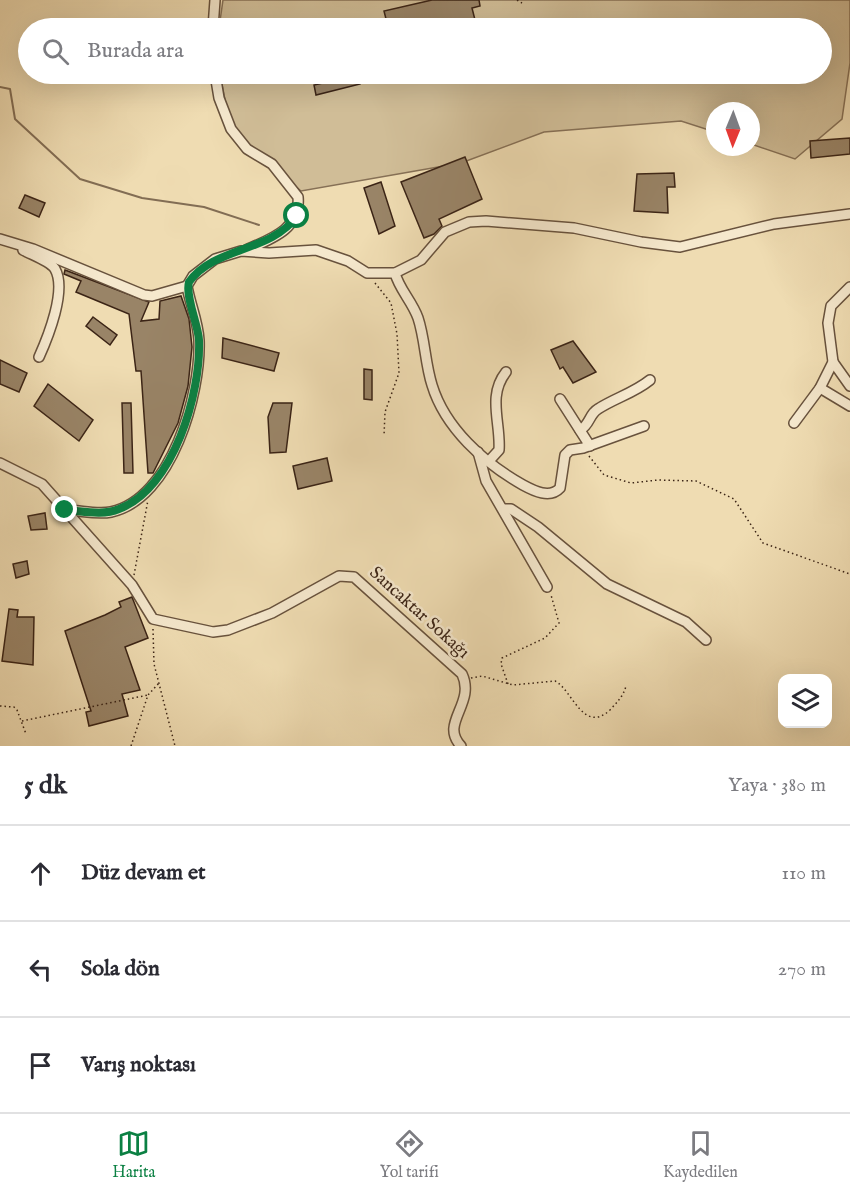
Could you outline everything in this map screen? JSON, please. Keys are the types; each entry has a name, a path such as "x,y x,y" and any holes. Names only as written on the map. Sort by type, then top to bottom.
{"street":[{"path":"214,18 215,0"},
{"path":"0,239 19,243 144,295 152,296 187,286 193,276 215,259 241,251 288,229 297,216 298,197 272,164 247,149 231,129 219,98 217,84"},
{"path":"241,251 269,254 316,250 348,261 367,273 395,273 421,260 445,232 469,222 486,220 573,228 641,242 680,247 774,224 850,214"},
{"path":"19,243 21,249 53,266 57,276 54,320 39,357"},
{"path":"395,273 417,317 426,363 438,401 452,425 478,452 527,487 549,493 560,488 567,452 644,426"},
{"path":"65,510 110,512 126,506 152,487 164,471 196,387 199,338 187,286"},
{"path":"794,423 820,388 832,362 828,322 831,306 850,287"},
{"path":"832,362 850,386"},
{"path":"489,461 499,450 496,397 500,382 506,372"},
{"path":"580,430 587,425 596,410 629,395 650,380"},
{"path":"820,388 850,406"},
{"path":"560,399 580,430 586,447"},
{"path":"478,452 482,473 547,587"},
{"path":"0,463 42,484 132,585 153,619"},
{"path":"503,508 511,509 538,527 607,584 686,622 706,640"},
{"name":"Sancaktar Sokağı","path":"153,619 207,631 228,630 272,613 339,576 348,575 359,581 462,674 465,681 465,702 452,725 455,740 461,746"}],"path":[{"path":"517,0 522,3"},
{"path":"367,273 391,303 397,334 399,373 385,412 384,436"},
{"path":"586,447 604,475 631,483 658,480 696,481 734,499 763,543 850,574"},
{"path":"132,585 152,487"},
{"path":"508,685 501,664 502,658 545,638 559,623 547,587"},
{"path":"153,619 154,664 175,746"},
{"path":"465,681 482,676 508,685 555,681 560,683 573,703 584,713 594,716 605,714 613,707 622,697 626,686"},
{"path":"131,746 148,695 159,683"},
{"path":"22,721 148,695"},
{"path":"0,706 14,707 22,721 26,735"}],"shaded area":[{"path":"223,0 850,0 850,63 842,119 795,159 760,147 760,102 706,102 706,129 681,121 544,132 461,163 301,191 231,131 222,84 832,84 832,18 220,18"}],"building":[{"path":"432,0 479,0 480,6 472,8 474,18 386,18 384,11"},
{"path":"318,84 360,84 316,95 314,85"},
{"path":"850,138 850,154 811,158 810,141"},
{"path":"465,157 482,199 439,219 442,226 434,234 424,238 401,182"},
{"path":"674,173 675,187 667,187 668,213 634,211 637,174"},
{"path":"381,182 395,226 379,234 364,188"},
{"path":"25,195 45,203 39,217 19,208"},
{"path":"65,270 149,302 141,321 159,319 160,301 181,296 189,319 192,347 188,386 178,423 153,473 148,473 141,371 136,371 129,314 76,292 81,281 64,274"},
{"path":"93,317 117,335 110,345 86,326"},
{"path":"223,338 279,353 274,371 222,358"},
{"path":"573,341 596,372 573,383 563,367 560,369 551,350"},
{"path":"0,360 27,373 19,392 0,384"},
{"path":"364,369 372,370 372,400 364,399"},
{"path":"48,384 93,420 79,441 34,406"},
{"path":"122,403 131,403 133,473 124,473"},
{"path":"273,403 292,403 286,452 270,453 268,417"},
{"path":"327,458 332,481 298,489 293,466"},
{"path":"45,513 47,529 31,530 28,516"},
{"path":"27,561 29,574 16,578 13,564"},
{"path":"132,597 148,638 125,647 140,690 122,694 128,716 89,726 86,712 91,711 65,631 121,607 119,602"},
{"path":"9,609 18,610 17,617 34,617 33,665 2,661"}],"waterway":[{"path":"0,87 10,89 15,119 80,179 142,198 204,207 259,225"}],"route":[{"path":"65,510 99,513 118,510 157,482 186,420 196,387 199,338 188,292 189,282 215,259 262,243 288,229 297,216"}]}
